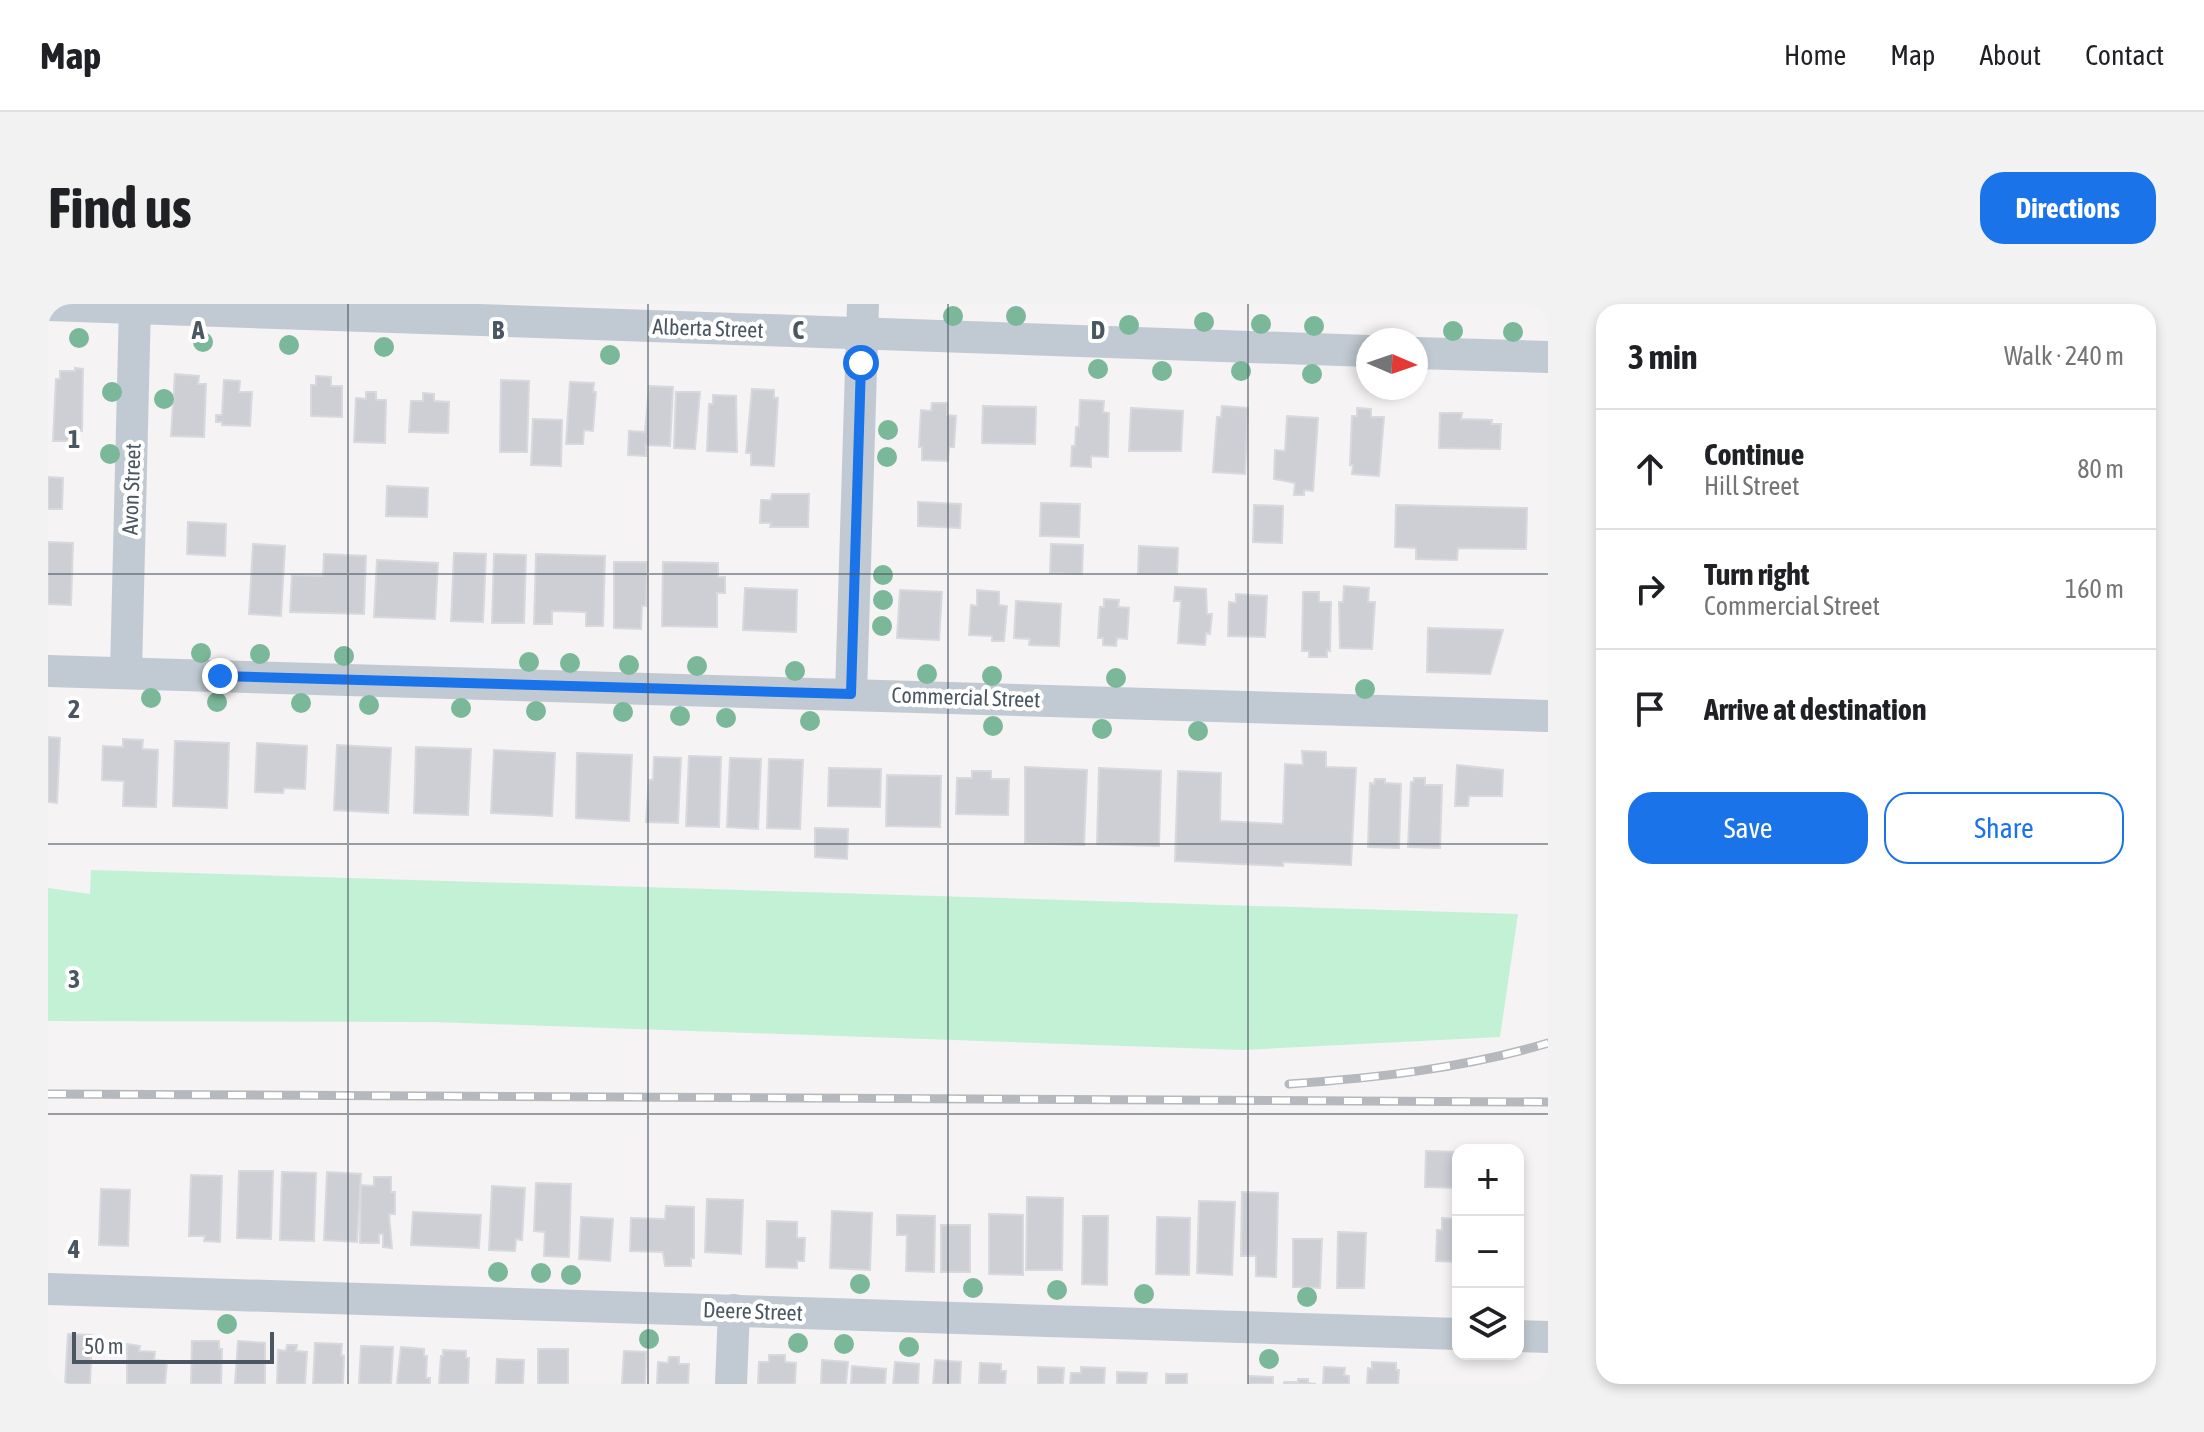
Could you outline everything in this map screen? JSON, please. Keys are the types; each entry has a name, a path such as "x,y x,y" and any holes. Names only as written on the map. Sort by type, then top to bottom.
{"street":[{"name":"Alberta Street","path":"48,305 862,319 1356,350"},
{"name":"Avon Street","path":"126,673 135,306"},
{"path":"851,694 862,319"},
{"path":"1428,353 1548,357"},
{"name":"Commercial Street","path":"48,671 1548,716"},
{"name":"Deere Street","path":"48,1289 1452,1334"},
{"path":"731,1384 734,1310"},
{"path":"1524,1336 1548,1337"}],"green space":[{"path":"91,870 1518,914 1500,1037 1242,1050 434,1022 48,1021 48,888 90,894"}],"building":[{"path":"75,368 83,369 82,431 72,431 72,441 53,441 56,379 60,379 60,371 75,371"},
{"path":"175,374 199,376 198,384 206,384 204,437 171,436"},
{"path":"316,376 331,377 331,386 342,386 342,417 311,416 311,385 316,385"},
{"path":"224,380 240,381 239,392 252,392 250,426 216,422 216,415 222,415"},
{"path":"501,380 529,381 527,452 500,452"},
{"path":"570,382 594,383 593,392 596,392 593,431 584,430 583,444 566,444"},
{"path":"649,386 673,387 670,446 646,445 646,456 628,455 629,431 645,432"},
{"path":"752,389 774,390 774,398 778,398 774,466 751,465 751,453 746,453"},
{"path":"366,392 376,392 376,400 386,400 385,443 354,442 356,398 366,399"},
{"path":"676,392 700,392 695,449 674,448"},
{"path":"423,393 434,394 434,401 449,402 448,433 409,432 411,401 423,401"},
{"path":"713,395 736,396 737,452 707,451 709,404 713,404"},
{"path":"1080,400 1104,401 1103,412 1109,413 1108,457 1091,456 1091,467 1071,466 1072,446 1075,446 1076,427 1079,427"},
{"path":"932,403 947,403 947,415 956,416 954,447 949,447 948,461 922,460 922,447 919,447 921,410 931,411"},
{"path":"983,406 1036,407 1035,444 982,443"},
{"path":"1222,406 1248,408 1245,474 1213,472 1217,417 1221,417"},
{"path":"1131,408 1183,411 1181,451 1129,451"},
{"path":"1357,408 1371,409 1371,417 1384,417 1379,476 1352,474 1352,416 1357,416"},
{"path":"1440,413 1462,413 1461,419 1492,420 1491,424 1501,424 1500,449 1439,448"},
{"path":"1287,416 1318,418 1313,491 1304,490 1304,495 1294,495 1295,483 1274,479 1275,450 1285,451"},
{"path":"533,419 562,420 561,466 531,465"},
{"path":"48,477 63,478 62,509 48,509"},
{"path":"387,486 428,488 427,517 386,516"},
{"path":"772,494 809,494 808,527 770,527 771,523 760,523 761,500 771,500"},
{"path":"918,502 961,504 960,528 918,526"},
{"path":"1041,503 1080,504 1079,537 1040,536"},
{"path":"1254,505 1283,506 1282,543 1253,542"},
{"path":"1396,505 1527,508 1526,549 1458,548 1457,560 1416,559 1416,548 1395,547"},
{"path":"188,522 226,524 225,556 187,554"},
{"path":"48,542 73,543 71,605 48,604"},
{"path":"253,544 285,546 281,616 249,614"},
{"path":"1051,544 1083,545 1082,574 1050,573"},
{"path":"1139,546 1178,548 1177,574 1138,574"},
{"path":"454,553 486,554 483,622 451,621"},
{"path":"324,554 366,556 364,614 290,612 292,575 323,576"},
{"path":"494,554 526,555 524,623 492,623"},
{"path":"536,554 605,556 603,626 586,626 586,612 552,611 552,624 534,624"},
{"path":"377,560 438,563 435,619 374,617"},
{"path":"614,562 647,562 646,606 642,606 641,629 614,628"},
{"path":"663,562 718,563 718,577 725,577 725,593 717,593 717,627 662,626"},
{"path":"1344,586 1369,588 1368,602 1375,602 1372,649 1340,648 1339,602 1343,602"},
{"path":"1175,587 1206,589 1207,614 1212,614 1210,634 1206,633 1205,645 1178,643 1181,601 1174,601"},
{"path":"745,588 797,590 796,632 743,630"},
{"path":"900,590 942,592 939,640 897,638"},
{"path":"977,590 999,592 999,605 1007,606 1004,641 992,641 992,636 969,635 971,605 977,606"},
{"path":"1303,592 1319,592 1319,602 1331,602 1330,651 1327,650 1327,657 1309,657 1309,651 1302,651"},
{"path":"1236,594 1267,596 1265,637 1228,636 1229,602 1236,603"},
{"path":"1104,599 1119,600 1118,607 1129,608 1127,639 1117,638 1116,646 1103,645 1103,638 1098,638 1100,607 1104,607"},
{"path":"1016,601 1061,604 1059,646 1029,645 1030,639 1014,638"},
{"path":"1428,628 1503,630 1490,674 1427,672"},
{"path":"48,737 60,738 57,803 48,802"},
{"path":"123,739 143,740 142,749 158,750 156,807 123,806 124,781 102,780 103,746 123,747"},
{"path":"175,741 229,743 227,808 173,806"},
{"path":"257,743 307,746 305,789 284,788 283,793 255,792"},
{"path":"337,745 391,748 388,813 334,810"},
{"path":"416,747 471,749 468,815 414,813"},
{"path":"494,750 555,753 552,816 491,813"},
{"path":"1302,751 1326,752 1326,767 1356,768 1351,865 1283,862 1283,866 1175,861 1178,771 1221,773 1220,821 1283,824 1285,764 1303,765"},
{"path":"577,753 632,755 629,821 576,818"},
{"path":"689,756 721,757 719,827 686,826"},
{"path":"654,757 681,758 678,823 646,822"},
{"path":"730,758 761,759 758,829 727,827"},
{"path":"769,759 803,760 800,829 767,828"},
{"path":"1457,765 1503,770 1502,796 1469,796 1468,806 1455,806"},
{"path":"1025,767 1087,770 1084,845 1025,843"},
{"path":"829,768 881,769 880,807 828,806"},
{"path":"1099,768 1161,771 1159,846 1097,844"},
{"path":"972,771 991,771 991,779 1009,779 1008,815 956,814 957,778 972,778"},
{"path":"887,775 941,776 940,827 886,826"},
{"path":"1414,778 1425,778 1425,785 1442,785 1440,848 1408,847 1411,782"},
{"path":"1375,779 1401,784 1399,848 1368,847 1370,783 1374,784"},
{"path":"815,828 848,829 847,859 815,857"},
{"path":"1426,1151 1452,1152 1452,1188 1425,1187"},
{"path":"239,1171 273,1171 271,1239 237,1238"},
{"path":"282,1172 316,1173 314,1241 280,1240"},
{"path":"327,1172 361,1174 357,1242 324,1240"},
{"path":"191,1175 222,1176 220,1242 204,1241 205,1236 189,1236"},
{"path":"374,1177 391,1177 391,1192 395,1192 395,1214 389,1214 392,1248 383,1247 383,1234 379,1234 379,1243 360,1243 361,1185 374,1186"},
{"path":"536,1183 571,1184 569,1257 544,1256 545,1232 534,1231"},
{"path":"492,1186 525,1188 522,1240 516,1239 515,1251 489,1250"},
{"path":"101,1189 130,1190 128,1246 99,1245"},
{"path":"1242,1192 1278,1193 1276,1277 1256,1276 1256,1256 1241,1256"},
{"path":"1027,1197 1063,1198 1062,1270 1026,1270"},
{"path":"707,1199 743,1200 741,1254 705,1252"},
{"path":"1199,1201 1235,1202 1232,1275 1197,1273"},
{"path":"666,1206 694,1207 694,1258 691,1258 691,1266 665,1266 663,1252 630,1251 631,1218 665,1219"},
{"path":"832,1211 872,1213 870,1270 830,1268"},
{"path":"413,1212 481,1215 479,1248 411,1245"},
{"path":"989,1214 1023,1215 1023,1275 989,1274"},
{"path":"897,1215 935,1216 934,1272 906,1271 907,1235 897,1235"},
{"path":"1083,1216 1108,1216 1107,1285 1082,1284"},
{"path":"581,1217 613,1219 610,1261 579,1259"},
{"path":"1157,1217 1190,1218 1189,1275 1156,1274"},
{"path":"1442,1218 1452,1219 1452,1262 1436,1261 1437,1230 1442,1230"},
{"path":"767,1221 797,1222 797,1238 805,1238 804,1261 797,1261 797,1268 766,1267"},
{"path":"941,1225 970,1225 970,1272 941,1272"},
{"path":"1338,1232 1366,1233 1364,1288 1337,1288"},
{"path":"1293,1239 1322,1239 1320,1288 1293,1287"},
{"path":"68,1334 92,1335 90,1384 65,1384"},
{"path":"192,1341 219,1341 219,1349 222,1349 221,1384 191,1384"},
{"path":"238,1341 265,1343 265,1384 235,1384"},
{"path":"315,1343 342,1344 343,1384 313,1384"},
{"path":"127,1344 140,1346 139,1351 155,1352 154,1360 167,1361 165,1384 127,1384"},
{"path":"287,1345 297,1345 296,1351 307,1352 305,1384 277,1384 278,1350 286,1351"},
{"path":"361,1346 393,1347 391,1384 359,1384"},
{"path":"401,1347 424,1349 424,1356 427,1356 426,1378 430,1378 430,1384 397,1384"},
{"path":"538,1349 568,1349 568,1384 538,1384"},
{"path":"443,1350 466,1351 466,1358 469,1358 468,1384 439,1384"},
{"path":"624,1351 646,1352 645,1384 622,1384"},
{"path":"769,1355 785,1355 785,1362 796,1363 795,1384 758,1384 759,1362 769,1362"},
{"path":"669,1357 679,1357 679,1364 689,1364 688,1384 657,1384 658,1362 668,1363"},
{"path":"497,1359 524,1360 523,1384 496,1384"},
{"path":"822,1360 848,1362 846,1384 821,1384"},
{"path":"935,1360 961,1362 960,1384 933,1384"},
{"path":"895,1362 919,1364 918,1384 893,1384"},
{"path":"1372,1362 1396,1363 1398,1384 1367,1384 1368,1368 1372,1369"},
{"path":"980,1363 1001,1364 1001,1371 1006,1371 1005,1384 979,1384"},
{"path":"852,1366 886,1369 885,1384 851,1384"},
{"path":"1038,1367 1064,1368 1063,1384 1038,1384"},
{"path":"1081,1367 1105,1368 1104,1384 1070,1384 1071,1373 1081,1373"},
{"path":"1324,1367 1345,1368 1344,1375 1349,1376 1349,1384 1323,1384"},
{"path":"1117,1372 1147,1373 1146,1384 1117,1384"},
{"path":"1166,1374 1187,1374 1187,1384 1166,1384"},
{"path":"1249,1376 1273,1377 1273,1384 1249,1384"},
{"path":"1298,1379 1308,1379 1308,1383 1316,1384 1284,1384 1298,1382"}],"railway":[{"path":"1289,1084 1420,1071 1548,1043"},
{"path":"48,1094 1548,1102"}],"route":[{"path":"220,676 851,694 861,363"}]}
